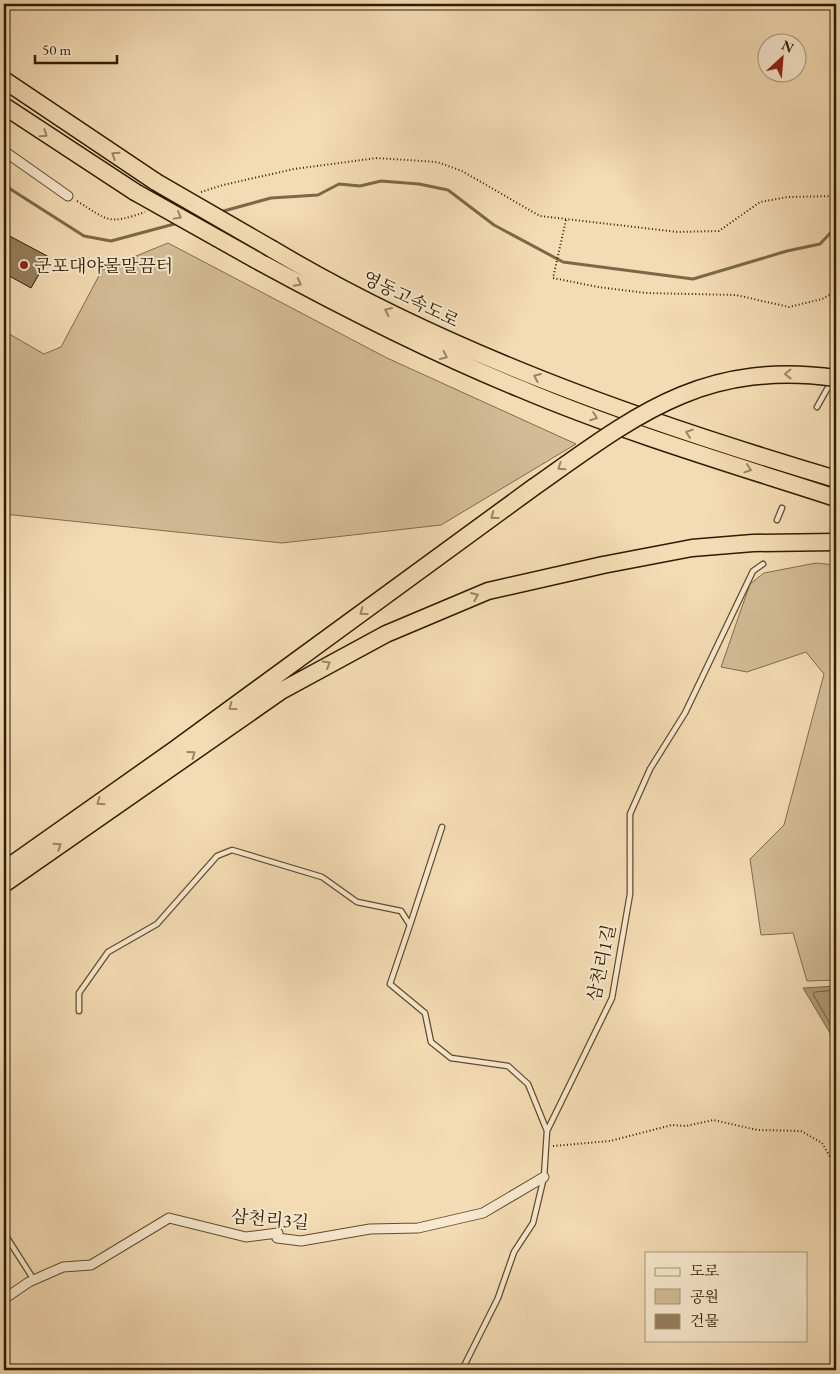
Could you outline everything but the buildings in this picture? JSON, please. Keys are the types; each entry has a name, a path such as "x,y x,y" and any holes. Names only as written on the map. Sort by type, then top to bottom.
{"highway":[{"name":"영동고속도로","path":"4,80 156,182 272,249 377,306 552,384 665,425 836,479"},
{"name":"영동고속도로","path":"4,106 135,192 256,260 446,357 522,390 635,431 836,498"},
{"path":"4,870 174,750 534,487 645,412 692,390 753,376 799,374 836,378"},
{"path":"4,884 281,691 386,634 488,591 603,565 692,548 753,543 836,542"}],"street":[{"path":"4,151 68,196"},
{"name":"삼천리3길","path":"4,1299 34,1280 63,1267 91,1265 170,1218 246,1237 278,1233 277,1238 301,1241 370,1229 418,1228 483,1212 544,1177"}],"lane":[{"path":"817,407 836,372"},
{"path":"778,520 782,508"},
{"name":"삼천리1길","path":"462,1370 498,1298 514,1252 533,1223 544,1177 547,1131 612,998 630,894 630,814 650,770 685,713 753,571 763,564"},
{"path":"442,827 390,984 424,1013 431,1042 451,1058 508,1066 528,1084 547,1131"},
{"path":"79,1011 79,994 108,952 157,924 217,856 232,850 322,877 356,902 400,911 410,925"},
{"path":"4,1233 34,1280"}],"path":[{"path":"195,194 222,185 294,168 377,158 437,162 462,171 540,216 678,232 719,231 760,202 788,197 836,196"},
{"path":"68,196 108,221 121,221 148,211"},
{"path":"566,220 553,278 598,287 646,293 736,295 789,307 822,299 836,291"},
{"path":"546,1146 610,1140 672,1125 686,1126 713,1120 758,1130 801,1131 822,1143 836,1164"}],"green space":[{"path":"168,243 387,358 576,444 441,525 282,543 4,514 4,331 44,354 61,347 102,270"},
{"path":"816,563 836,565 836,980 807,981 793,933 761,935 750,859 784,825 824,674 806,652 747,672 721,667 750,584 764,573"}],"water":[{"path":"836,986 836,1043 803,988"}],"waterway":[{"path":"220,212 271,198 318,195 339,184 360,186 381,181 419,184 448,190 494,225 563,262 693,279 787,251 820,244 836,227"},
{"path":"4,185 84,236 111,241 178,223"}],"place":[{"name":"군포대야물말끔터","path":"24,265"}]}
